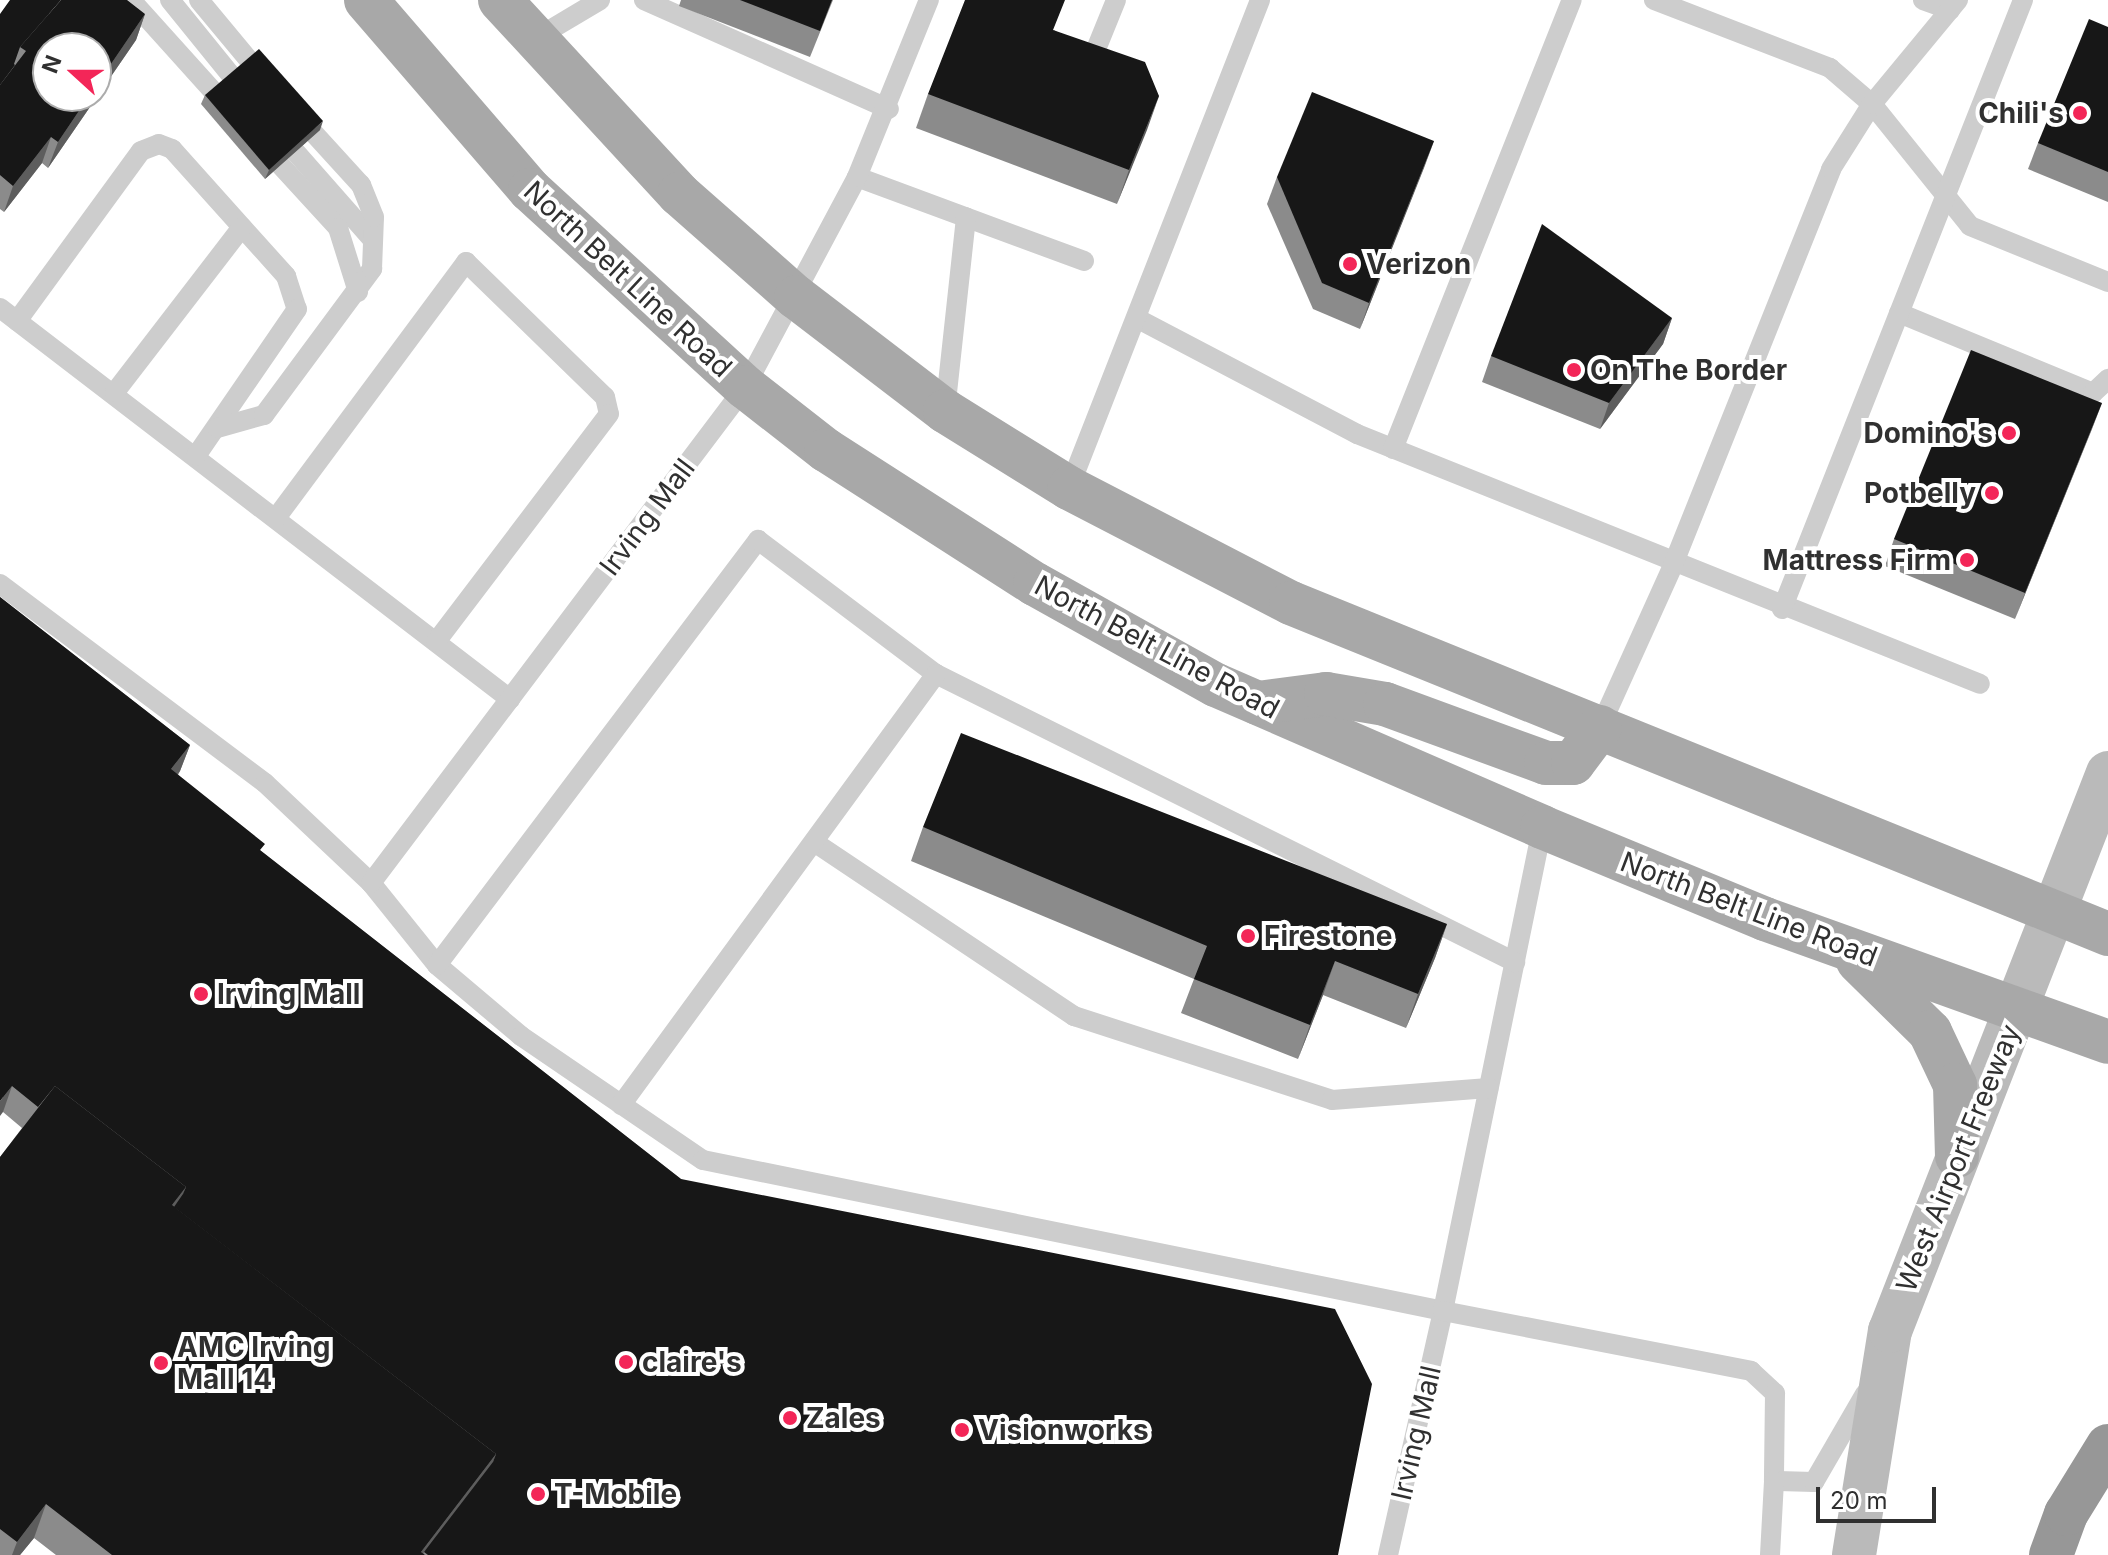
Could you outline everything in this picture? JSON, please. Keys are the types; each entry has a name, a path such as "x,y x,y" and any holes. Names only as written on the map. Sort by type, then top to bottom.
{"highway":[{"path":"2051,1555 2066,1514 2108,1446"}],"main road":[{"name":"North Belt Line Road","path":"366,0 530,190 745,387 838,458 1022,576 1258,703 1542,827 1838,945 2108,1042"},
{"path":"500,0 533,40 679,194 796,297 945,411 1069,488 1291,603 2108,934"},
{"path":"1258,703 1326,694 1385,704 1546,763 1573,763 1600,727"},
{"name":"West Airport Freeway","path":"1854,1555 1890,1331 2108,773"},
{"path":"1838,945 1895,990 1930,1032 1955,1085 1957,1156"}],"lane":[{"path":"131,0 338,228 358,292"},
{"path":"170,0 356,213 377,247"},
{"path":"199,0 361,185 377,247 358,292 264,415 217,428"},
{"path":"533,40 600,0"},
{"path":"644,0 889,109"},
{"name":"Irving Mall","path":"371,883 745,387 796,297 857,177 889,109 929,0"},
{"path":"1088,69 1116,0"},
{"path":"1069,488 1140,320 1260,0"},
{"path":"1393,449 1572,0"},
{"path":"1654,0 1830,68 1872,104 1945,199 1970,226 2108,282"},
{"path":"1923,0 1954,5"},
{"path":"1782,609 2023,0"},
{"path":"1600,727 1673,565 1831,169 1872,104 1954,5"},
{"path":"17,321 141,151 159,144 172,149 286,276 297,309 196,456"},
{"path":"857,177 1084,261"},
{"path":"945,411 966,217"},
{"path":"115,392 242,227"},
{"path":"276,518 466,262 605,397 609,414 436,642"},
{"path":"0,308 115,392 510,699"},
{"path":"1899,313 2093,393 2108,379"},
{"path":"1140,320 1393,449 1782,609 1980,684"},
{"path":"437,965 758,540 936,674 1515,962"},
{"path":"0,584 265,783 371,883 437,965 621,1105 703,1160 756,1174 1751,1371 1775,1393 1770,1555"},
{"path":"621,1105 936,674"},
{"name":"Irving Mall","path":"1388,1555 1443,1311 1542,827"},
{"path":"814,842 1074,1016 1332,1100 1489,1088"},
{"path":"1774,1481 1814,1482 1858,1412 1890,1331"}],"building":[{"path":"10,0 61,0 20,47 15,65 0,85 0,14"},
{"path":"61,0 127,0 145,14 112,62 112,32 33,32"},
{"path":"740,0 832,0 820,31"},
{"path":"965,0 1065,0 1053,30 1145,62 1159,96 1129,170 928,94"},
{"name":"Chili's","path":"2089,19 2108,27 2108,172 2038,143"},
{"path":"32,33 32,112 78,112 58,142 51,137 13,186 0,175 0,85 26,51 20,47"},
{"path":"259,49 323,121 269,170 205,95"},
{"path":"1312,92 1434,141 1369,303 1322,283 1277,177"},
{"path":"1542,224 1672,318 1609,403 1491,356"},
{"path":"1971,350 2102,403 2025,593 1894,539"},
{"name":"Irving Mall","path":"0,597 190,745 171,769 265,844 260,850 681,1179 1335,1309 1372,1384 1338,1555 428,1555 424,1552 496,1454 174,1207 186,1187 55,1086 38,1107 12,1086 0,1101"},
{"path":"961,733 1447,924 1418,994 1335,961 1310,1025 1194,979 1207,946 923,827"},
{"name":"AMC Irving Mall 14","path":"55,1086 186,1187 172,1205 496,1454 421,1552 425,1555 112,1555 46,1504 17,1542 0,1529 0,1157"}],"place":[{"name":"Chili's","path":"2080,113"},
{"name":"Verizon","path":"1350,264"},
{"name":"On The Border","path":"1574,370"},
{"name":"Domino's","path":"2009,433"},
{"name":"Potbelly","path":"1992,493"},
{"name":"Mattress Firm","path":"1967,560"},
{"name":"Firestone","path":"1248,936"},
{"name":"Irving Mall","path":"201,994"},
{"name":"claire's","path":"626,1362"},
{"name":"AMC Irving Mall 14","path":"161,1363"},
{"name":"Zales","path":"790,1418"},
{"name":"Visionworks","path":"962,1430"},
{"name":"T-Mobile","path":"538,1494"}]}
